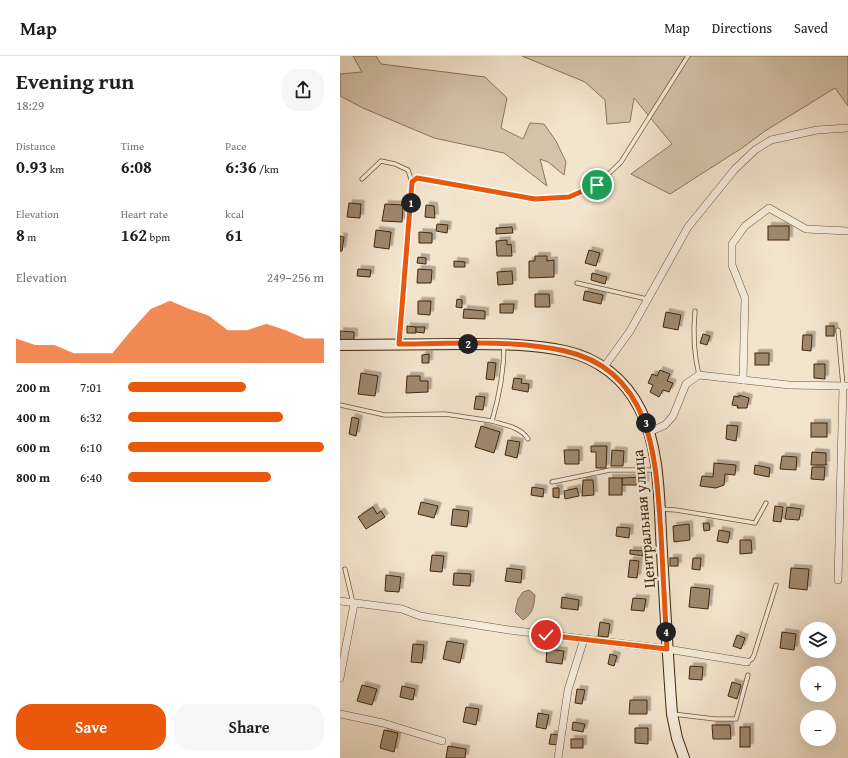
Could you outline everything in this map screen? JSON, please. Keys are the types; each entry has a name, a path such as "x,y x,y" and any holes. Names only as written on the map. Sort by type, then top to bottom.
{"street":[{"path":"604,367 630,331 688,227 735,169 755,150 771,140 816,130 848,128"},
{"path":"743,380 745,298 732,265 732,244 745,226 769,208 806,229 848,231"},
{"name":"Центральная улица","path":"340,345 504,344 566,351 583,356 604,367 618,378 631,393 649,432 656,470 672,714 676,738 684,758"},
{"path":"649,432 666,425 673,416 686,384 699,375 789,385 845,386 838,580"},
{"path":"340,601 402,609 420,616 509,630 667,649 747,662"},
{"path":"340,678 354,604"},
{"path":"558,758 568,690 584,639"},
{"path":"340,714 383,723 442,742"}],"lane":[{"path":"412,182 417,178 535,199 569,197 597,185 621,162 688,56"},
{"path":"362,179 381,161 395,164 408,170 412,182 399,344"},
{"path":"577,283 647,300"},
{"path":"695,311 693,327 696,364 699,375"},
{"path":"838,330 845,386"},
{"path":"492,421 504,357 504,344"},
{"path":"340,405 385,415 445,414 492,421 519,430 528,439"},
{"path":"552,482 610,470 656,470"},
{"path":"659,509 676,510 755,523 766,503"},
{"path":"345,569 354,604"},
{"path":"747,662 752,659 754,655 776,585"},
{"path":"672,714 715,719 736,719 748,675"}],"shaded area":[{"path":"353,56 376,56 381,64 485,77 507,98 501,128 523,139 530,123 544,124 556,141 566,162 564,175 548,162 540,159 547,186 504,153 434,138 363,108 340,96 340,74 362,72"},
{"path":"522,56 848,56 848,106 835,88 765,131 742,148 670,194 631,174 672,144 634,98 630,122 607,124 605,100 585,82"},
{"path":"529,590 535,595 534,603 531,612 523,620 515,612 518,599 523,592"}],"building":[{"path":"349,203 361,204 360,218 347,217"},
{"path":"385,204 403,205 402,222 382,221"},
{"path":"426,205 434,206 435,218 425,217"},
{"path":"437,224 448,225 447,233 436,231"},
{"path":"768,226 789,226 789,240 768,240"},
{"path":"512,227 513,233 496,234 496,228"},
{"path":"376,230 391,232 389,249 374,247"},
{"path":"419,232 432,233 432,243 419,243"},
{"path":"340,236 344,237 342,251 340,251"},
{"path":"507,240 507,245 511,244 512,256 497,256 496,241"},
{"path":"589,250 600,253 596,266 585,263"},
{"path":"535,256 547,256 547,261 554,260 554,277 529,278 529,261 535,261"},
{"path":"418,257 426,258 426,264 417,263"},
{"path":"454,261 465,262 465,267 454,267"},
{"path":"358,269 371,270 370,277 357,276"},
{"path":"418,269 432,270 431,283 417,283"},
{"path":"512,271 513,284 498,285 497,272"},
{"path":"592,273 607,277 605,284 591,280"},
{"path":"585,291 603,295 601,304 583,300"},
{"path":"535,294 549,294 550,307 535,307"},
{"path":"457,299 462,300 462,308 456,307"},
{"path":"418,301 431,301 430,315 418,314"},
{"path":"500,304 514,304 513,313 500,313"},
{"path":"464,309 485,311 485,319 463,318"},
{"path":"666,312 681,315 678,330 663,327"},
{"path":"407,326 416,327 416,333 407,333"},
{"path":"826,326 834,326 834,336 826,336"},
{"path":"416,327 425,327 424,333 416,332"},
{"path":"340,331 354,332 354,340 340,340"},
{"path":"703,334 710,336 707,345 700,343"},
{"path":"803,335 812,335 811,351 802,350"},
{"path":"755,353 769,353 769,365 755,365"},
{"path":"429,354 429,363 422,363 422,355"},
{"path":"488,362 496,363 494,380 486,379"},
{"path":"814,364 825,364 825,379 814,378"},
{"path":"660,370 670,374 667,381 673,383 669,392 663,390 659,397 650,392 653,385 648,383 652,374 657,376"},
{"path":"361,373 378,376 375,396 358,394"},
{"path":"407,376 420,376 420,381 428,381 428,392 406,393"},
{"path":"514,378 522,379 521,383 529,384 528,392 512,389"},
{"path":"739,395 749,398 747,408 737,408 738,406 732,405 734,396 739,397"},
{"path":"476,396 485,397 483,410 474,409"},
{"path":"352,417 359,419 356,436 349,434"},
{"path":"811,423 827,423 827,437 811,437"},
{"path":"727,425 738,426 736,441 726,439"},
{"path":"481,426 500,432 494,453 475,447"},
{"path":"508,440 520,442 517,458 505,455"},
{"path":"591,446 607,446 606,468 596,468 596,452 591,452"},
{"path":"564,450 579,450 579,464 565,464"},
{"path":"612,450 624,451 623,466 611,466"},
{"path":"812,452 826,453 826,465 811,465"},
{"path":"782,456 797,457 796,470 780,469"},
{"path":"714,463 736,465 735,475 725,474 724,485 716,488 700,486 702,476 713,477"},
{"path":"755,465 770,468 769,477 754,474"},
{"path":"812,467 825,467 824,480 811,479"},
{"path":"645,477 645,485 622,485 622,478"},
{"path":"609,478 622,478 622,495 609,495"},
{"path":"583,480 593,480 594,495 582,496"},
{"path":"532,487 544,489 543,497 531,495"},
{"path":"553,488 559,488 559,498 553,497"},
{"path":"577,488 579,496 565,499 564,491"},
{"path":"421,502 438,506 434,518 418,514"},
{"path":"775,506 783,507 781,522 773,521"},
{"path":"373,507 377,514 381,511 385,517 366,529 358,517"},
{"path":"787,507 801,509 799,520 785,519"},
{"path":"453,509 469,511 467,527 451,525"},
{"path":"703,523 709,523 710,530 704,531"},
{"path":"689,524 690,540 674,542 673,526"},
{"path":"617,527 630,528 629,538 616,536"},
{"path":"719,530 730,532 728,543 717,541"},
{"path":"740,540 751,540 752,553 740,554"},
{"path":"630,550 643,551 643,556 630,554"},
{"path":"432,555 444,556 442,572 430,571"},
{"path":"670,558 678,558 678,566 670,566"},
{"path":"693,558 701,558 700,570 692,569"},
{"path":"630,560 639,561 637,578 628,577"},
{"path":"507,568 522,570 521,583 505,581"},
{"path":"791,568 809,569 807,590 789,588"},
{"path":"454,573 471,574 470,586 453,585"},
{"path":"386,575 401,577 399,592 385,591"},
{"path":"691,587 710,589 708,609 689,607"},
{"path":"562,597 579,600 578,610 561,608"},
{"path":"633,598 646,599 644,611 631,610"},
{"path":"600,622 610,624 608,637 598,636"},
{"path":"782,632 796,634 794,650 780,648"},
{"path":"737,635 745,638 741,649 733,646"},
{"path":"447,641 464,644 460,663 443,659"},
{"path":"413,644 424,645 422,663 411,662"},
{"path":"547,649 564,651 562,664 546,662"},
{"path":"610,654 617,656 614,666 608,664"},
{"path":"690,666 703,667 702,680 689,679"},
{"path":"732,682 741,685 737,699 728,696"},
{"path":"362,685 377,689 372,705 357,701"},
{"path":"402,686 415,689 413,700 400,697"},
{"path":"577,689 585,690 582,704 575,703"},
{"path":"630,700 647,700 647,714 629,714"},
{"path":"466,707 479,709 476,725 463,722"},
{"path":"538,713 549,715 546,729 536,727"},
{"path":"573,722 585,724 583,732 572,730"},
{"path":"712,725 730,725 731,739 713,739"},
{"path":"740,727 750,727 750,747 740,747"},
{"path":"635,728 648,728 648,744 635,743"},
{"path":"384,730 398,733 394,752 380,748"},
{"path":"551,734 559,735 557,745 549,744"},
{"path":"571,739 583,739 583,748 571,748"},
{"path":"448,746 466,749 465,758 446,758"}],"route":[{"path":"546,635 667,649 656,470 649,432 631,393 618,378 604,367 583,356 566,351 540,347 504,344 399,344 412,182 417,178 535,199 569,197 597,185"}]}
